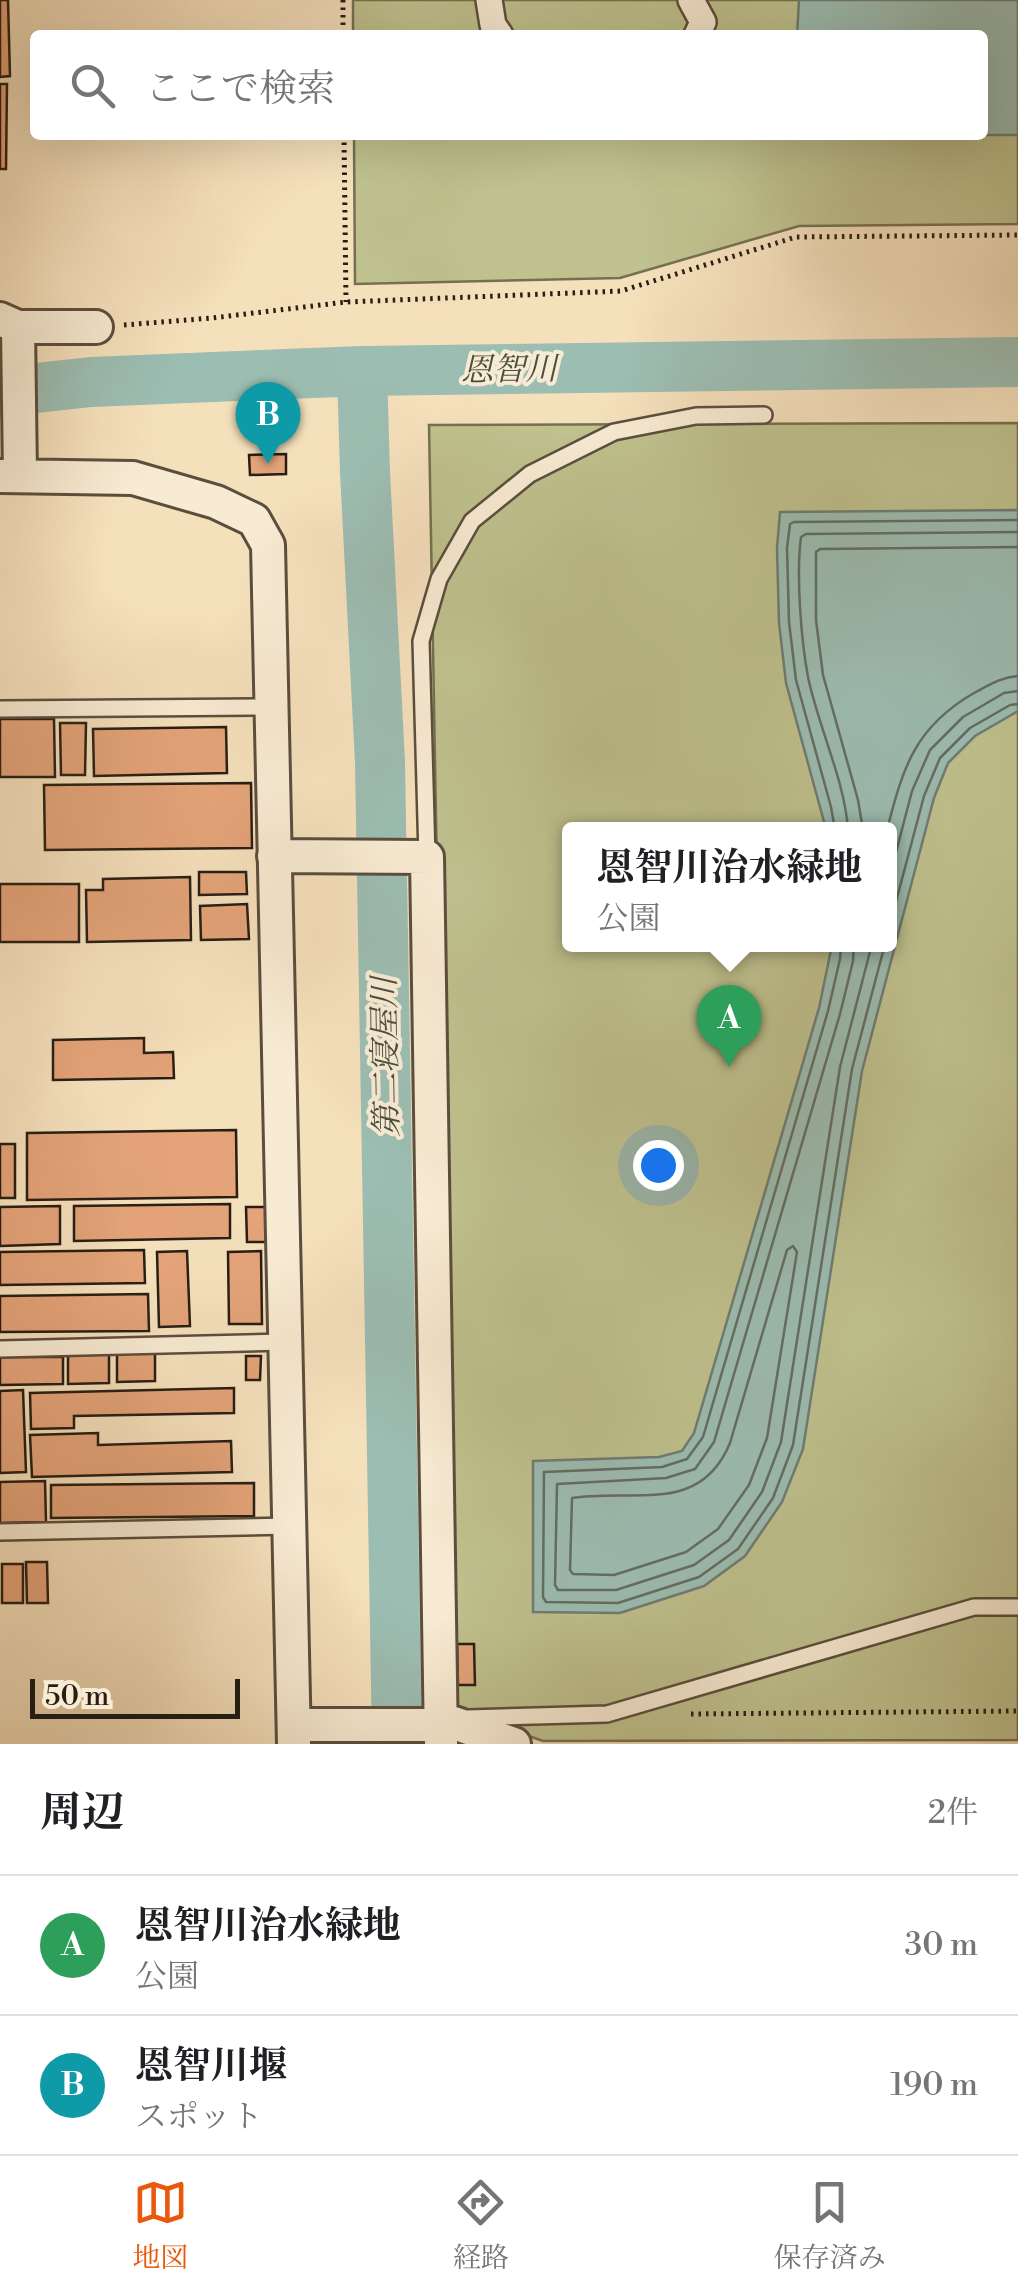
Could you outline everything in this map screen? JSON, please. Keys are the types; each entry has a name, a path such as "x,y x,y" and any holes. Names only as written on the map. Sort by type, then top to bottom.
{"street":[{"path":"489,0 496,30"},
{"path":"691,0 703,22 699,30"},
{"path":"96,327 9,323 10,476 133,478 216,502 254,520 268,545 294,1735 445,1731 514,1744"},
{"path":"274,856 428,857 445,1731"}],"lane":[{"path":"428,857 421,640 439,579 472,521 530,474 614,432 696,416 764,416"},
{"path":"0,709 271,706"},
{"path":"0,1349 285,1342"},
{"path":"0,1532 289,1526"},
{"path":"445,1731 471,1717 607,1714 974,1607 1018,1607"}],"path":[{"path":"343,0 343,30"},
{"path":"344,140 346,302"},
{"path":"96,327 346,302 621,292 796,237 1018,235"},
{"path":"685,1714 1018,1711"}],"green space":[{"path":"353,0 1018,0 1018,224 799,226 620,278 355,284 354,140 988,140 988,30 353,30"},
{"path":"1018,423 1018,1740 543,1741 452,1709 429,425"}],"water":[{"path":"799,0 1018,0 1018,135 988,135 988,30 797,30"},
{"path":"1018,510 1018,711 975,736 948,763 934,798 897,938 897,822 824,822 786,683 779,623 780,512"},
{"path":"831,952 893,952 862,1071 803,1449 782,1502 745,1556 704,1586 620,1613 533,1612 533,1461 659,1457 682,1451 694,1433 819,1008"}],"building":[{"path":"0,0 8,0 10,76 0,77"},
{"path":"0,84 7,84 6,169 0,169"},
{"path":"286,454 286,474 250,475 249,455"},
{"path":"0,719 54,719 55,777 0,777"},
{"path":"60,723 86,723 85,775 61,775"},
{"path":"226,727 227,773 94,776 93,729"},
{"path":"251,783 252,848 45,850 44,785"},
{"path":"199,872 246,872 247,894 199,895"},
{"path":"190,877 191,940 87,942 86,890 103,890 103,879"},
{"path":"0,884 79,884 79,942 0,942"},
{"path":"247,904 249,939 201,940 200,906"},
{"path":"144,1038 144,1053 173,1052 174,1078 53,1080 53,1040"},
{"path":"236,1130 237,1197 27,1200 27,1133"},
{"path":"0,1144 15,1144 15,1198 0,1198"},
{"path":"230,1204 230,1238 74,1241 74,1206"},
{"path":"60,1206 60,1244 0,1246 0,1207"},
{"path":"246,1207 266,1207 266,1242 247,1242"},
{"path":"144,1250 145,1283 0,1285 0,1252"},
{"path":"187,1251 190,1326 159,1327 157,1252"},
{"path":"261,1251 262,1324 229,1324 228,1252"},
{"path":"148,1294 149,1331 0,1332 0,1296"},
{"path":"117,1353 155,1353 155,1381 117,1382"},
{"path":"109,1354 109,1383 68,1384 68,1356"},
{"path":"246,1356 261,1356 260,1380 246,1380"},
{"path":"0,1357 63,1357 63,1384 0,1385"},
{"path":"234,1388 234,1413 74,1416 74,1428 31,1429 30,1393"},
{"path":"23,1390 26,1472 0,1473 0,1391"},
{"path":"98,1433 98,1445 231,1441 232,1472 32,1477 30,1435"},
{"path":"45,1481 46,1522 0,1523 0,1482"},
{"path":"254,1483 254,1516 51,1518 51,1485"},
{"path":"26,1562 47,1562 48,1603 27,1603"},
{"path":"2,1564 23,1564 23,1603 2,1603"},
{"path":"457,1644 474,1644 475,1685 458,1685"}],"waterway":[{"name":"恩智川","path":"0,392 91,382 362,371 1018,362"},
{"name":"第二寝屋川","path":"362,371 380,762 397,1744"}],"place":[{"name":"恩智川堰","path":"268,464"},
{"name":"恩智川治水緑地","path":"729,1067"}]}
